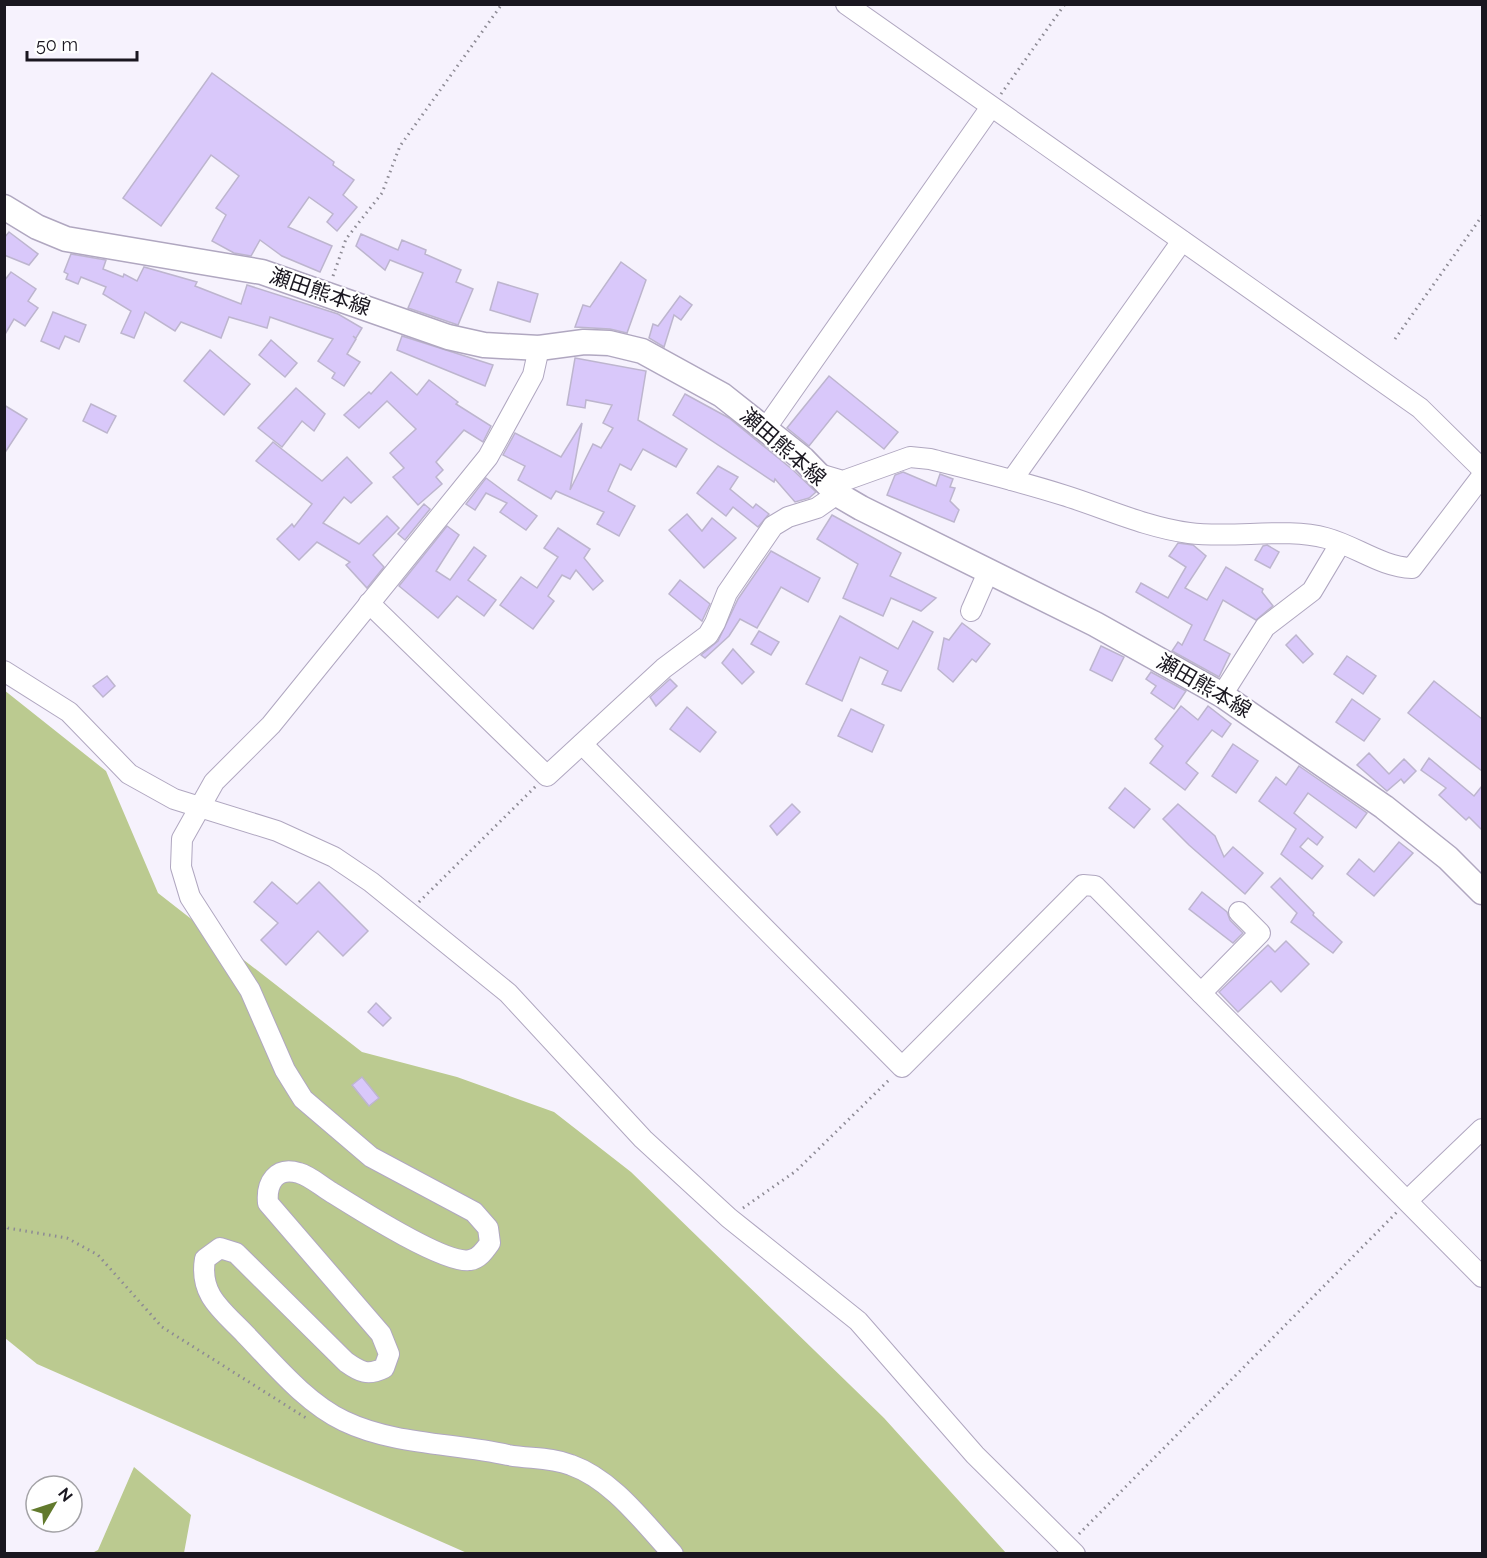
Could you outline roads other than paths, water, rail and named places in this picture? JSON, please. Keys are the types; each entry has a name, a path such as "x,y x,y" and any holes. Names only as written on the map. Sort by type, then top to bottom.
{"main road":[{"name":"瀬田熊本線","path":"4,207 37,227 66,238 262,272 448,338 484,345 539,348 584,342 609,343 642,351 722,395 766,428 837,494 1095,624 1221,695 1384,807 1448,858 1482,892"}],"street":[{"path":"846,4 1420,408 1482,469"},
{"path":"766,428 991,108"},
{"path":"1012,480 1182,241"},
{"path":"539,348 533,375 488,457 428,535 369,603 271,725 214,782 182,839 181,867 190,897 250,990 285,1070 303,1099 371,1157 474,1212 488,1228 490,1243 483,1253 472,1260 454,1258 370,1216 300,1173 284,1172 272,1179 267,1190 268,1203 381,1334 389,1354 384,1368 372,1374 358,1371 346,1362 236,1253 220,1248 205,1258 202,1275 210,1297 316,1404 344,1422 392,1437 476,1447 572,1465 604,1482 673,1554"},
{"path":"816,473 843,481 910,457 930,459 1012,480 1135,520 1188,533 1245,536 1304,534 1340,544 1397,568 1412,568 1482,476"},
{"path":"369,603 547,776 664,668 708,635 716,623 727,593 773,526 788,517 817,508 837,494"},
{"path":"1221,695 1265,627 1312,591 1340,544"},
{"path":"970,611 989,570"},
{"path":"4,671 69,712 129,774 174,799 201,805 277,831 334,857 409,911 508,993 643,1139 729,1218 858,1321 975,1455 1071,1550"},
{"path":"582,744 902,1067 1083,885 1095,886 1482,1277"},
{"path":"1201,993 1260,933 1239,912"},
{"path":"1408,1200 1482,1129"}]}
